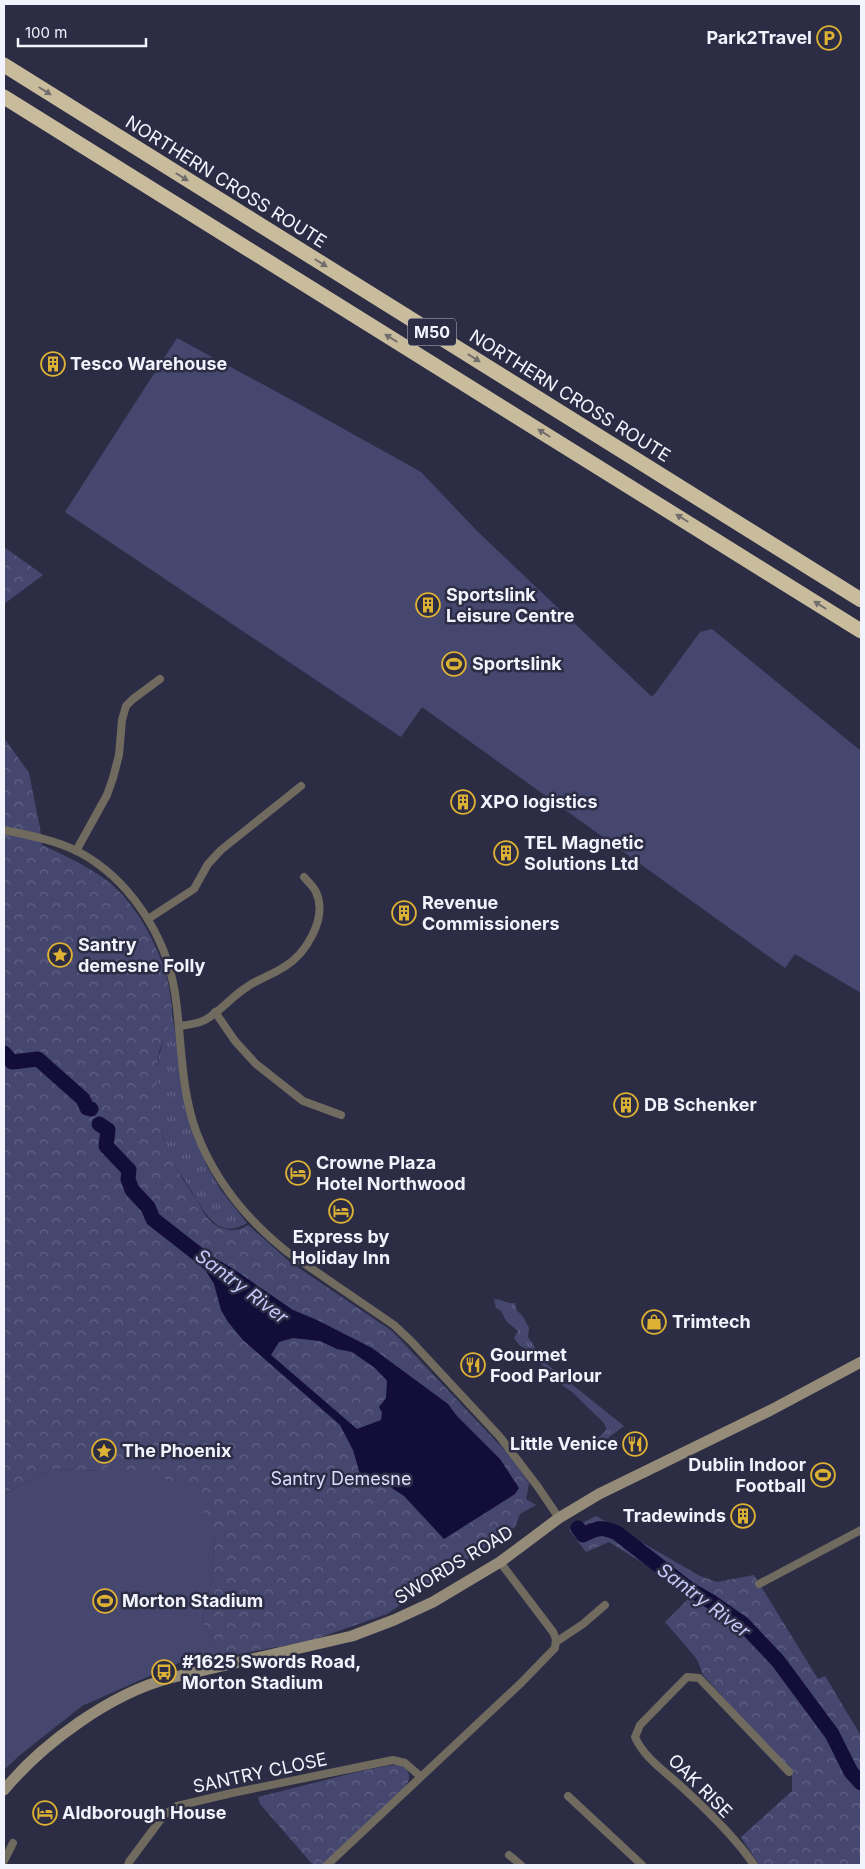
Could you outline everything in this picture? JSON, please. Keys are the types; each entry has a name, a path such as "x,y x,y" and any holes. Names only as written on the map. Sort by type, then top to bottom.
{"highway":[{"name":"NORTHERN CROSS ROUTE","path":"4,64 861,600"},
{"name":"M50","path":"4,97 861,630"}],"main road":[{"name":"SWORDS ROAD","path":"4,1790 18,1774 62,1735 89,1715 132,1693 158,1681 352,1636 394,1620 433,1602 500,1562 559,1518 599,1494 772,1410 861,1362"}],"street":[{"path":"76,850 107,795 113,778 119,755 122,720 126,706 160,679"},
{"path":"148,919 194,889 208,864 221,850 301,786"},
{"path":"4,830 76,850 96,864 130,895 148,919 167,961 175,991 186,1092 196,1130 211,1162 238,1205 260,1229 286,1251 394,1325 411,1341 500,1436 559,1518"},
{"path":"179,1026 194,1024 206,1019 245,988 285,967 298,954 316,926 319,905 316,891 304,877"},
{"path":"215,1012 235,1041 256,1064 304,1101 341,1115"},
{"path":"759,1584 861,1530"},
{"path":"327,1865 555,1648 556,1642 553,1632 500,1562"},
{"path":"556,1642 583,1624 605,1605"},
{"name":"OAK RISE","path":"754,1865 737,1843 690,1794 640,1748 635,1737 640,1725 687,1677 699,1678 789,1772"},
{"name":"SANTRY CLOSE","path":"128,1865 128,1862 164,1816 177,1806 393,1760 405,1763 420,1776"},
{"path":"568,1796 642,1865"},
{"path":"4,1861 13,1843"},
{"path":"509,1855 521,1865"}],"green space":[{"name":"Sportslink","path":"177,338 421,472 478,532 651,696 654,695 700,632 712,629 861,751 861,993 795,954 785,968 422,707 401,737 65,512"},
{"path":"4,547 43,575 4,604"},
{"name":"Santry Demesne","path":"4,738 29,773 42,845 87,868 113,886 133,907 149,933 161,960 167,977 172,1011 170,1024 160,1049 157,1066 156,1093 159,1121 171,1158 204,1213 212,1223 223,1229 236,1230 248,1225 290,1262 392,1331 512,1458 529,1483 526,1499 536,1505 520,1514 515,1527 387,1614 310,1641 223,1657 202,1621 211,1581 215,1537 102,1471 51,1469 4,1494"},
{"path":"172,1014 194,1133 207,1166 220,1189 247,1223 236,1228 219,1226 205,1213 171,1159 163,1138 156,1102 156,1075 161,1048"},
{"path":"494,1299 515,1303 517,1311 522,1315 529,1328 528,1337 544,1362 624,1426 600,1444 597,1439 607,1429 603,1422 572,1392 559,1383 528,1350 519,1345 514,1338 518,1331 507,1322 501,1311 496,1308"},
{"name":"Morton Stadium","path":"108,1466 190,1485 215,1537 211,1581 202,1621 223,1657 181,1662 82,1706 4,1770 4,1494 51,1469 102,1471"},
{"path":"596,1516 700,1576 717,1582 754,1575 818,1679 825,1676 861,1736 861,1865 759,1865 741,1837 792,1791 792,1773 703,1675 697,1659 665,1622 691,1596 609,1542 586,1552 569,1530"},
{"path":"400,1765 406,1769 409,1779 406,1786 322,1865 313,1865 260,1804 258,1797 357,1772"}],"water":[{"path":"189,1243 232,1268 293,1310 372,1348 448,1404 457,1416 500,1459 519,1488 515,1494 444,1539 404,1496 386,1484 368,1482 360,1474 353,1450 340,1425 243,1340 228,1322 221,1310 214,1284 206,1271 184,1250 184,1244","holes":["293,1338 320,1341 337,1349 352,1352 375,1368 387,1381 386,1398 379,1407 382,1413 381,1420 357,1429 271,1355 279,1342"]}],"waterway":[{"name":"Santry River","path":"4,1053 12,1062 38,1059 83,1099 87,1108 91,1109"},
{"name":"Santry River","path":"99,1124 108,1130 106,1146 129,1170 128,1179 132,1190 148,1207 153,1219 199,1255"},
{"name":"Santry River","path":"578,1528 583,1535 600,1529 608,1529 617,1533 689,1589 743,1624 778,1661 832,1734 851,1772 861,1783"}],"place":[{"name":"Park2Travel","path":"829,38"},
{"name":"Tesco Warehouse","path":"53,364"},
{"name":"Sportslink Leisure Centre","path":"428,605"},
{"name":"Sportslink","path":"454,664"},
{"name":"XPO logistics","path":"463,802"},
{"name":"TEL Magnetic Solutions Ltd","path":"506,853"},
{"name":"Revenue Commissioners","path":"404,913"},
{"name":"Santry demesne Folly","path":"60,955"},
{"name":"DB Schenker","path":"626,1105"},
{"name":"Crowne Plaza Hotel Northwood","path":"298,1173"},
{"name":"Express by Holiday Inn","path":"341,1211"},
{"name":"Trimtech","path":"654,1322"},
{"name":"Gourmet Food Parlour","path":"473,1365"},
{"name":"Little Venice","path":"635,1444"},
{"name":"The Phoenix","path":"104,1451"},
{"name":"Dublin Indoor Football","path":"823,1475"},
{"name":"Tradewinds","path":"743,1516"},
{"name":"Morton Stadium","path":"105,1601"},
{"name":"#1625 Swords Road, Morton Stadium","path":"164,1672"},
{"name":"Aldborough House","path":"45,1813"}]}
